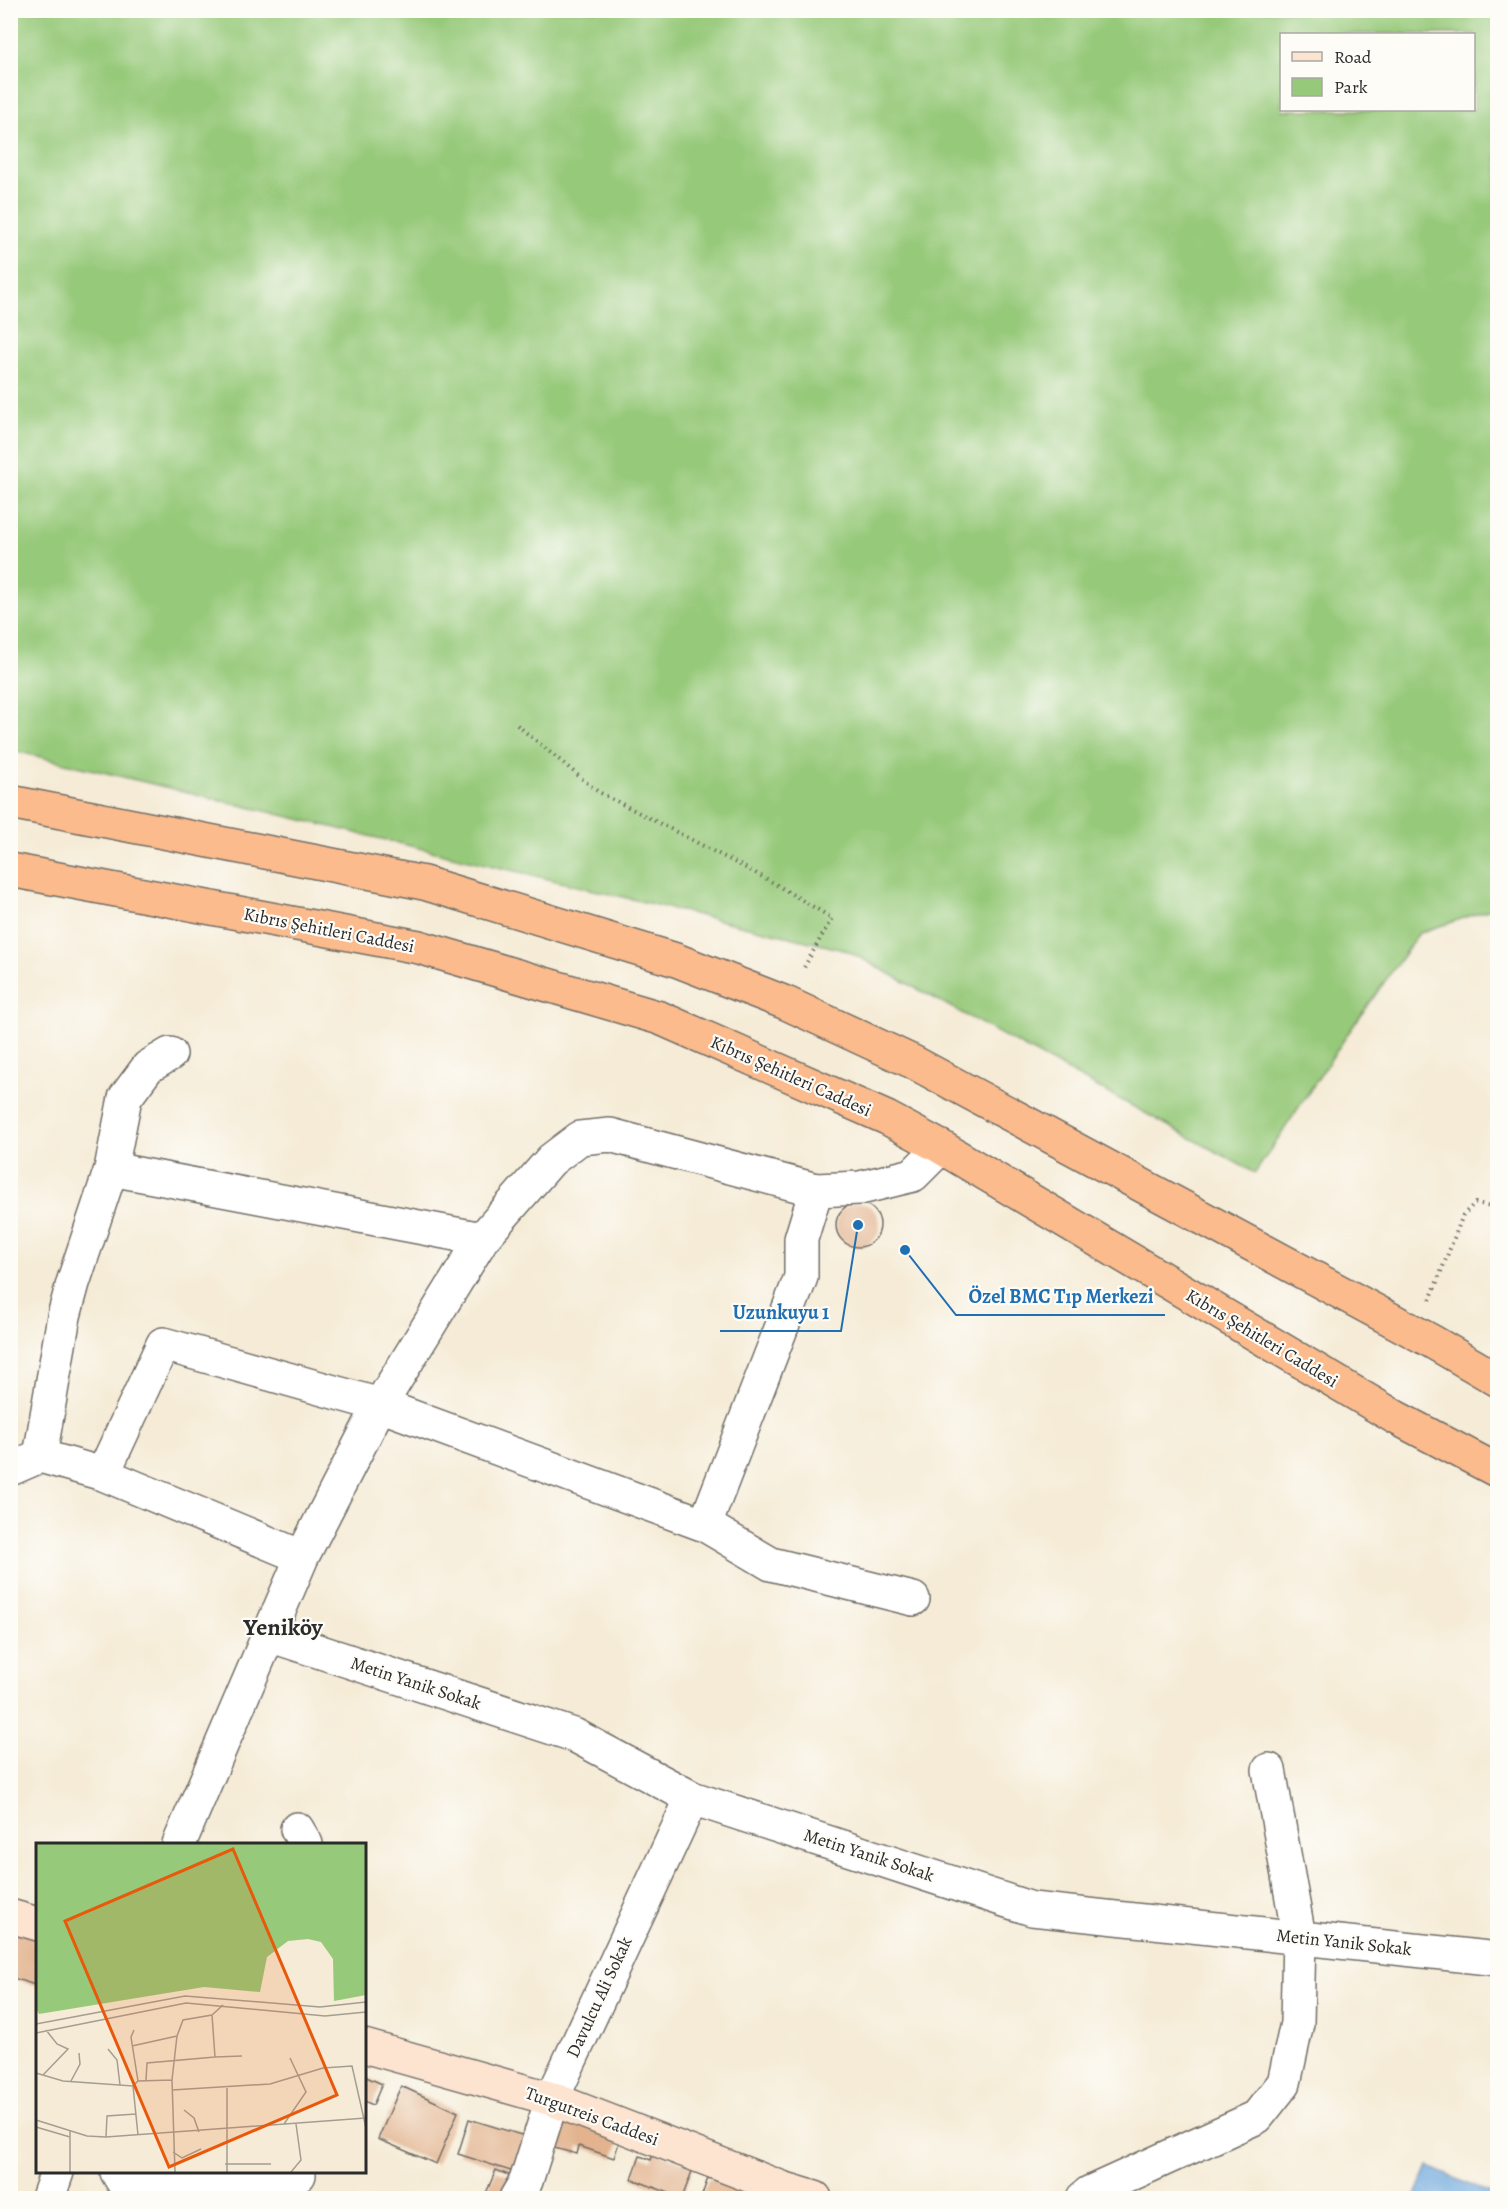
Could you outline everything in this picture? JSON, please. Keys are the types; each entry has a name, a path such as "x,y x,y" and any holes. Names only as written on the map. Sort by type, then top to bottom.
{"highway":[{"path":"10,802 424,883 676,960 786,1003 913,1062 1431,1341 1497,1380"},
{"name":"Kıbrıs Şehitleri Caddesi","path":"10,870 419,947 648,1015 887,1118 941,1147 1395,1417 1497,1470"}],"main road":[{"path":"10,1916 36,1923"},
{"name":"Turgutreis Caddesi","path":"366,2047 552,2099 815,2199"}],"street":[{"path":"170,1054 148,1067 125,1098 111,1169 73,1283 25,1463 103,1474 302,1557"},
{"path":"181,1843 302,1557 380,1405 482,1239 551,1160 580,1138 610,1135 816,1190 860,1188 913,1175 941,1147"},
{"path":"111,1169 482,1239"},
{"path":"705,1525 801,1278 801,1239 816,1190"},
{"path":"103,1474 163,1344 380,1405 705,1525 771,1564 913,1599"},
{"name":"Metin Yanik Sokak","path":"270,1635 574,1735 692,1798 1032,1909 1497,1959"},
{"path":"1083,2199 1089,2193 1257,2116 1284,2083 1298,2023 1299,1937 1269,1770"},
{"name":"Davulcu Ali Sokak","path":"516,2199 526,2181 552,2099 692,1798"},
{"path":"48,2199 57,2173"},
{"path":"118,2173 123,2182 171,2178 228,2183 299,2175"}],"path":[{"path":"517,725 597,791 765,878 832,918 802,972"},
{"path":"1431,1341 1430,1299 1464,1215 1475,1203 1497,1207"}],"green space":[{"path":"11,10 1497,11 1497,907 1419,933 1349,1032 1255,1173 848,951 11,750"}],"water":[{"path":"1428,2167 1497,2196 1497,2198 1415,2198"}],"building":[{"path":"858,1203 873,1210 880,1225 873,1240 858,1247 843,1240 836,1225 843,1210"},
{"path":"10,1924 36,1933 36,1985 10,1977"},
{"path":"366,2077 382,2084 373,2105 366,2102"},
{"path":"401,2086 458,2112 436,2164 378,2139"},
{"path":"557,2112 622,2133 614,2158 579,2146 577,2154 547,2146"},
{"path":"469,2119 531,2138 520,2174 458,2154"},
{"path":"654,2151 694,2166 682,2198 632,2179 640,2156 651,2160"},
{"path":"496,2170 513,2177 503,2198 484,2198"},
{"path":"708,2178 766,2198 701,2198"}],"place":[{"name":"Uzunkuyu 1","path":"858,1225"},
{"name":"Özel BMC Tıp Merkezi","path":"905,1250"}],"district":[{"name":"Yeniköy","path":"283,1627"}]}
